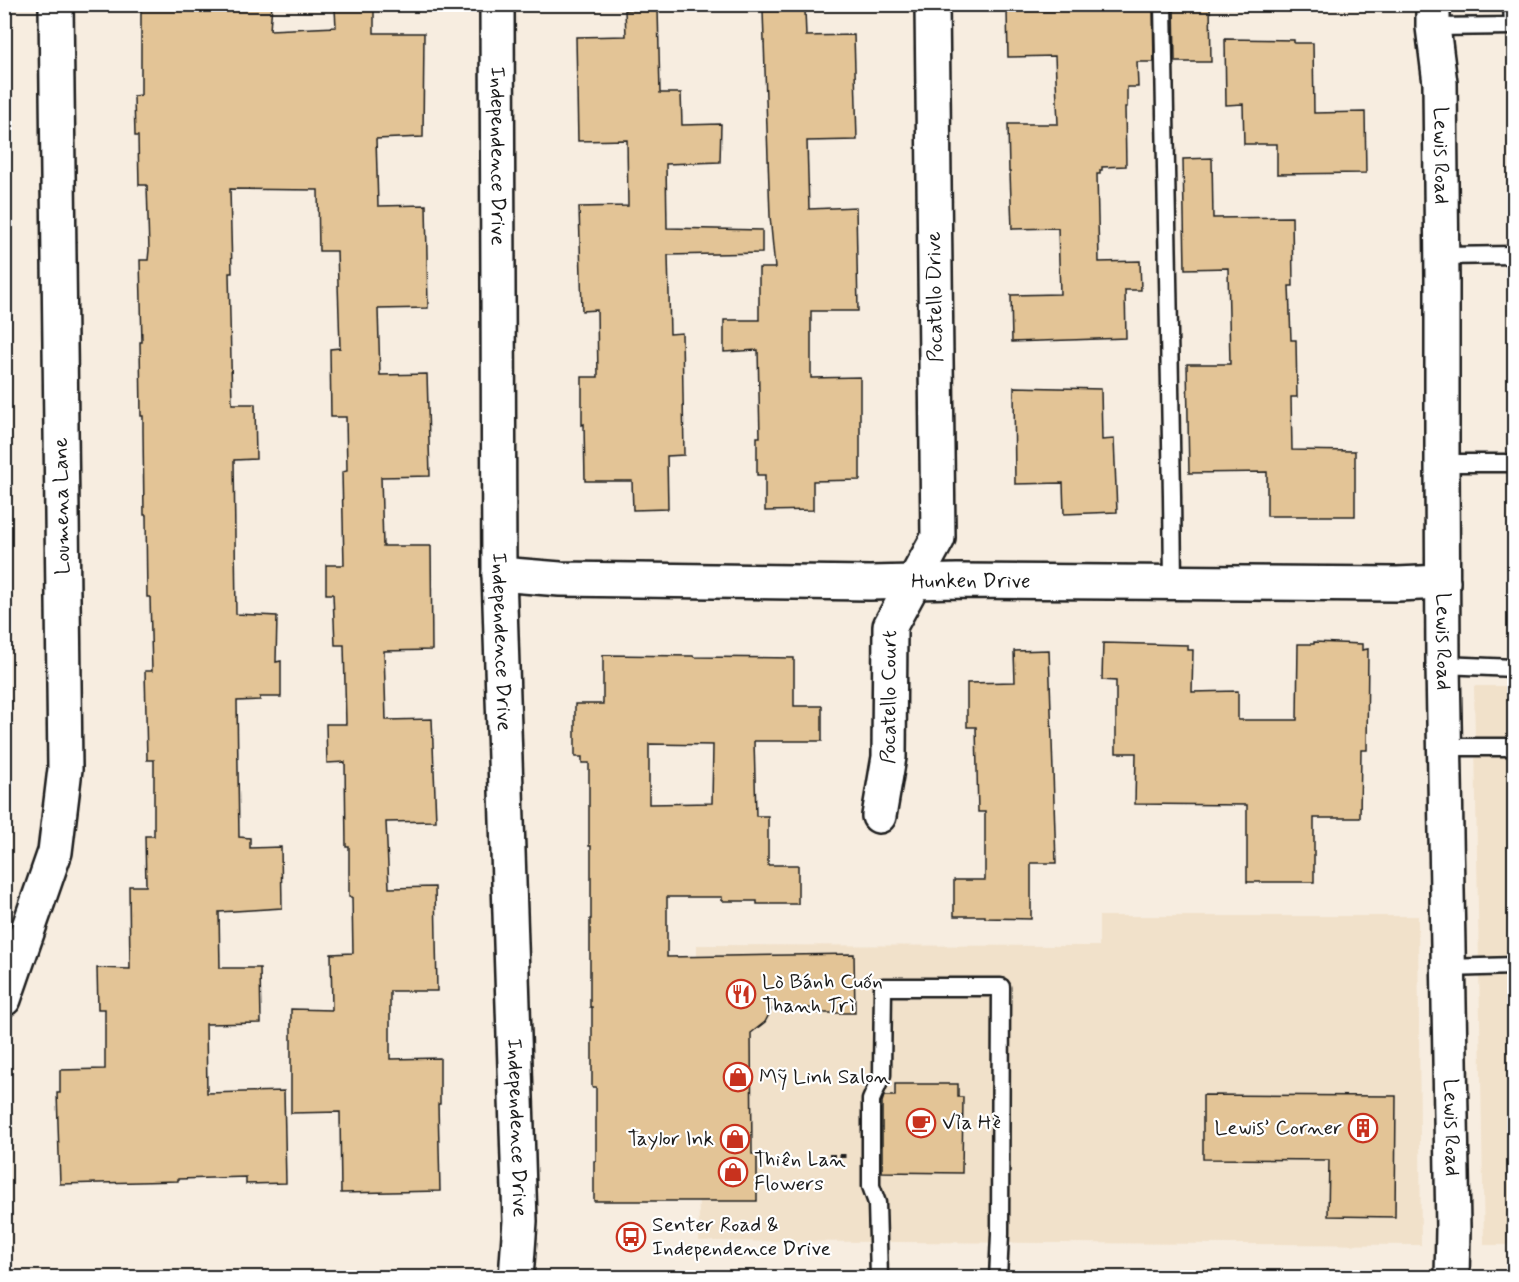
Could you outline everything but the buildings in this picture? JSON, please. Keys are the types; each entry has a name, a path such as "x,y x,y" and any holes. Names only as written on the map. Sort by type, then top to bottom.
{"street":[{"name":"Loumena Lane","path":"4,999 55,852 65,769 56,4"},
{"name":"Independence Drive","path":"497,4 499,574 520,1221 516,1278"},
{"name":"Pocatello Drive","path":"914,582 938,538 932,4"},
{"name":"Lewis Road","path":"1433,16 1440,83 1443,665 1452,1278"},
{"name":"Hunken Drive","path":"499,574 560,579 870,583 957,581 1386,584 1443,582"},
{"name":"Pocatello Court","path":"879,816 889,757 890,626 914,582"}],"lane":[{"path":"1162,4 1173,582"},
{"path":"1433,16 1514,26 1512,4"},
{"path":"1441,256 1515,255"},
{"path":"1442,463 1515,463"},
{"path":"1443,665 1515,668"},
{"path":"1444,747 1515,747"},
{"path":"1448,968 1515,966"},
{"path":"879,1278 877,1203 871,1185 871,1100 882,1075 883,987 1001,987 998,1278"}],"path":[{"path":"829,1156 855,1156"}],"shaded area":[{"path":"1474,686 1514,686 1514,1245 1484,1245"},
{"path":"1099,916 1418,916 1421,1245 699,1241 697,945 1099,946"}],"place":[{"name":"Lò Bánh Cuốn Thanh Trì","path":"741,994"},
{"name":"Mỹ Linh Salon","path":"738,1077"},
{"name":"Vỉa Hè","path":"921,1123"},
{"name":"Lewis’ Corner","path":"1363,1128"},
{"name":"Taylor Ink","path":"735,1139"},
{"name":"Thiên Lan Flowers","path":"733,1172"},
{"name":"Senter Road & Independence Drive","path":"631,1237"}]}
